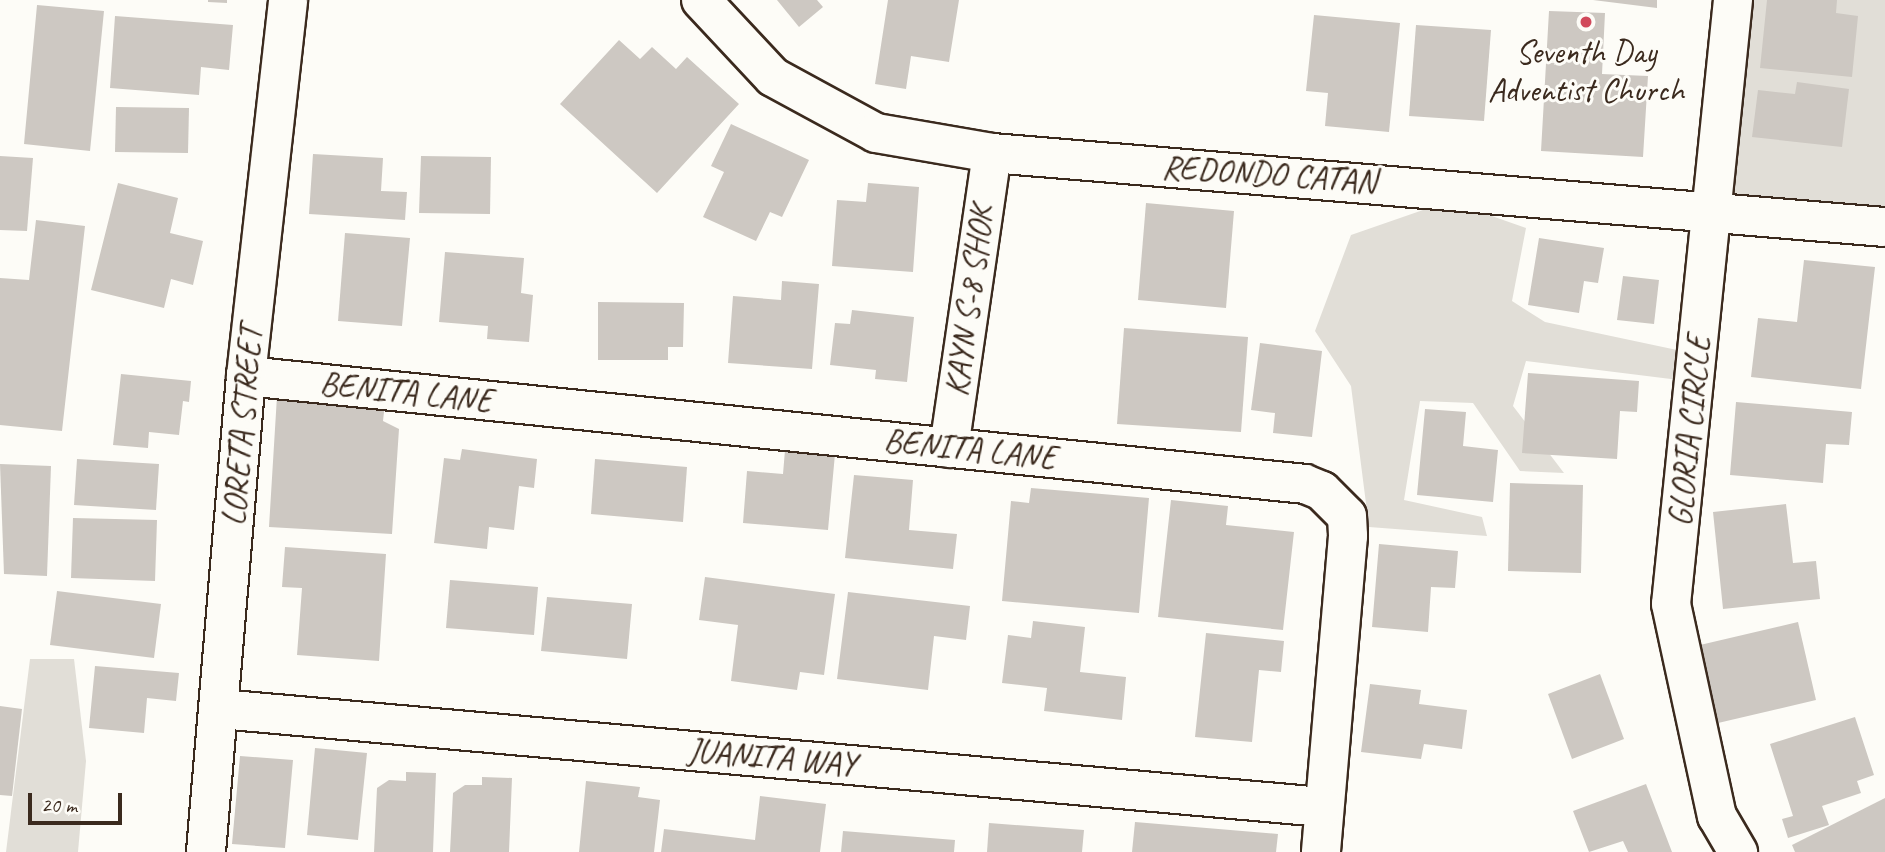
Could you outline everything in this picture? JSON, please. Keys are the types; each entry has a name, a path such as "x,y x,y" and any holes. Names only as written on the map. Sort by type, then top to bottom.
{"street":[{"name":"LORETA STREET","path":"206,852 246,376 288,0"},
{"name":"REDONDO CATAN","path":"701,0 774,78 876,133 992,153 1714,210 1885,227"},
{"name":"GLORIA CIRCLE","path":"1732,0 1714,210 1671,604 1717,816 1738,852"},
{"name":"KAYN S-8 SHOK","path":"949,448 992,153"},
{"name":"BENITA LANE","path":"246,376 1305,484 1336,501 1346,516 1348,536 1321,852"},
{"name":"JUANITA WAY","path":"220,709 1323,807"}],"shaded area":[{"path":"1749,0 1885,0 1885,211 1729,197"},
{"path":"1449,201 1526,228 1512,301 1545,322 1677,350 1687,381 1526,361 1513,406 1564,473 1520,471 1473,403 1420,401 1404,500 1482,517 1487,536 1369,527 1351,386 1315,331 1351,235"},
{"path":"30,659 74,659 86,761 78,852 6,852"}],"building":[{"path":"227,0 227,3 208,2"},
{"path":"777,0 817,0 823,7 799,27"},
{"path":"888,0 959,0 949,62 911,56 906,89 875,84"},
{"path":"1593,0 1657,0 1657,8"},
{"path":"1767,0 1837,0 1836,13 1858,16 1852,77 1760,68"},
{"path":"37,5 104,11 90,151 24,144"},
{"path":"1549,11 1605,13 1602,74 1648,76 1643,157 1541,151"},
{"path":"1314,15 1400,23 1389,132 1325,126 1328,93 1306,91"},
{"path":"115,16 233,25 229,70 201,67 199,95 110,88"},
{"path":"1416,25 1491,30 1484,121 1409,116"},
{"path":"619,40 640,59 652,47 676,69 687,57 739,104 657,193 560,104"},
{"path":"1797,82 1849,89 1842,147 1752,137 1758,90 1795,94"},
{"path":"116,107 189,108 188,153 115,152"},
{"path":"731,124 809,160 782,217 770,212 756,241 703,217 724,172 711,166"},
{"path":"313,154 383,158 381,191 407,192 405,220 309,214"},
{"path":"0,156 33,158 27,231 0,230"},
{"path":"421,156 491,157 490,214 419,213"},
{"path":"118,183 178,198 170,233 203,241 193,285 171,279 164,308 91,290"},
{"path":"868,183 919,187 913,272 832,266 837,200 866,202"},
{"path":"1146,203 1234,211 1226,308 1138,300"},
{"path":"36,220 85,226 62,431 0,425 0,278 29,280"},
{"path":"345,233 410,238 402,326 338,321"},
{"path":"1539,238 1604,248 1598,283 1584,281 1579,313 1528,305"},
{"path":"445,252 524,258 521,293 533,295 529,342 487,339 488,326 439,322"},
{"path":"1804,260 1875,267 1861,389 1751,377 1758,318 1797,322"},
{"path":"1623,276 1659,280 1654,324 1617,320"},
{"path":"782,281 819,284 812,369 728,363 733,296 781,300"},
{"path":"598,302 684,303 683,347 668,347 668,360 598,360"},
{"path":"852,310 914,317 907,382 875,379 876,370 830,365 835,323 850,324"},
{"path":"1124,328 1248,337 1241,432 1117,424"},
{"path":"1260,343 1322,351 1312,437 1273,433 1275,413 1251,410"},
{"path":"1528,373 1639,381 1637,412 1620,411 1617,459 1522,453"},
{"path":"121,374 191,381 189,402 183,401 179,435 149,432 148,448 113,445"},
{"path":"277,396 385,403 383,421 399,429 392,534 269,527"},
{"path":"1736,402 1852,412 1849,445 1826,444 1823,483 1730,475"},
{"path":"1425,409 1466,412 1463,446 1498,450 1493,502 1417,495"},
{"path":"462,449 537,459 534,488 519,486 514,530 489,527 487,549 434,543 444,458 460,460"},
{"path":"785,450 835,454 828,530 743,523 747,471 783,474"},
{"path":"77,459 159,464 156,510 74,505"},
{"path":"595,459 687,467 683,522 591,514"},
{"path":"0,464 51,466 47,576 4,574"},
{"path":"854,475 913,480 909,530 957,534 953,569 845,558"},
{"path":"1510,483 1583,485 1581,573 1508,571"},
{"path":"1031,488 1149,498 1139,613 1002,601 1011,501 1029,503"},
{"path":"1171,500 1228,506 1226,525 1294,532 1283,630 1158,617"},
{"path":"1786,504 1793,563 1816,561 1820,599 1723,609 1713,512"},
{"path":"73,518 157,520 155,581 71,578"},
{"path":"1379,544 1458,551 1455,588 1431,587 1428,632 1372,627"},
{"path":"285,547 386,554 379,661 297,655 302,588 282,587"},
{"path":"705,577 835,594 824,675 800,672 797,690 731,681 738,625 699,620"},
{"path":"450,580 538,587 534,635 446,628"},
{"path":"57,591 161,604 154,658 50,645"},
{"path":"848,592 970,606 966,640 934,636 928,690 837,679"},
{"path":"547,597 632,604 627,659 541,651"},
{"path":"1033,621 1085,627 1080,672 1126,677 1122,720 1044,711 1047,688 1002,683 1008,635 1031,638"},
{"path":"1798,622 1816,700 1718,723 1700,645"},
{"path":"1206,633 1284,641 1281,672 1259,670 1252,742 1195,737"},
{"path":"95,666 179,673 176,701 147,698 144,733 89,728"},
{"path":"1600,674 1624,739 1572,759 1548,694"},
{"path":"1370,684 1421,690 1419,704 1467,710 1462,749 1424,744 1421,759 1361,752"},
{"path":"0,706 22,709 12,796 0,795"},
{"path":"1855,717 1874,775 1857,781 1861,793 1822,806 1829,825 1788,838 1782,819 1793,816 1770,744"},
{"path":"315,748 367,753 358,840 307,835"},
{"path":"240,756 293,760 285,848 232,844"},
{"path":"406,772 436,773 433,852 374,852 377,788 389,780 406,781"},
{"path":"482,777 512,778 509,852 450,852 453,793 465,785 482,785"},
{"path":"586,781 640,787 638,797 660,800 654,852 579,852"},
{"path":"1646,784 1672,852 1628,852 1623,841 1589,852 1573,811"},
{"path":"760,796 826,804 820,852 661,852 664,829 755,840"},
{"path":"1885,798 1885,852 1795,852 1792,845"},
{"path":"1135,822 1278,834 1276,852 1132,852"},
{"path":"989,823 1084,830 1082,852 987,852"},
{"path":"843,831 955,840 954,852 841,852"}],"place":[{"name":"Seventh Day Adventist Church","path":"1586,22"}]}
